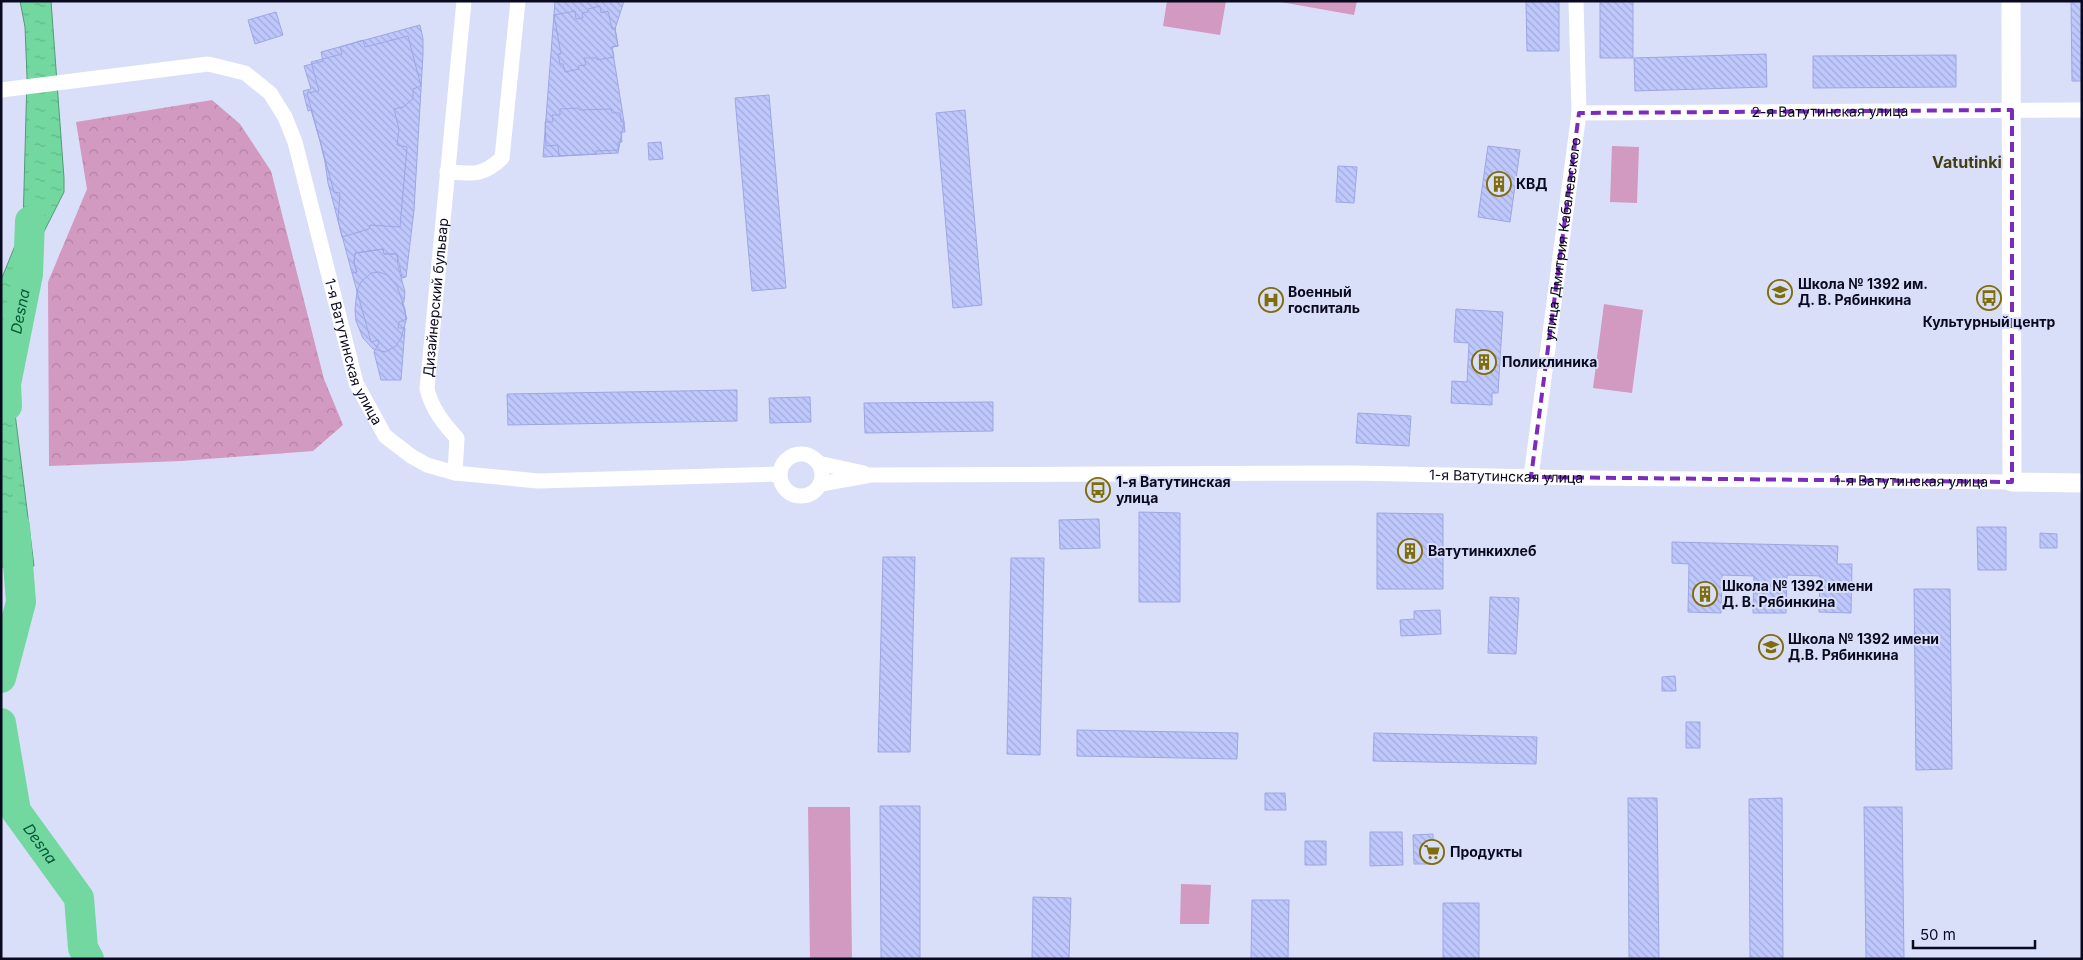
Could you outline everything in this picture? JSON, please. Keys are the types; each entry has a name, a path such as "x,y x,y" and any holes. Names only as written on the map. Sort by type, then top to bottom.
{"street":[{"name":"Дизайнерский бульвар","path":"456,473 457,438 441,422 431,404 427,389 464,1"},
{"path":"448,172 470,174 484,171 490,169 502,158 518,1"},
{"name":"улица Дмитрия Кабалевского","path":"1531,477 1579,113 1576,1"},
{"path":"2011,1 2012,482"},
{"name":"1-я Ватутинская улица","path":"1,90 208,64 245,73 270,94 286,117 294,142 356,383 385,436 427,465 456,473 538,481 780,474"},
{"name":"2-я Ватутинская улица","path":"1579,113 2082,110"},
{"path":"799,454 806,455 818,463 822,476 821,484 811,494 796,496 784,488 780,474 786,461 799,454"},
{"name":"1-я Ватутинская улица","path":"818,463 871,474"},
{"name":"1-я Ватутинская улица","path":"821,484 871,474 1327,473 2082,483"}],"highlighted area":[{"path":"2012,110 2012,482 1531,477 1579,113"}],"green space":[{"path":"1167,1 1226,1 1220,35 1163,26"},
{"path":"1275,1 1357,1 1354,15"},
{"path":"212,100 240,124 271,171 324,379 343,425 313,451 182,461 49,466 48,282 87,189 76,122"},
{"path":"1612,146 1639,147 1637,203 1610,202"},
{"path":"1604,304 1643,310 1632,393 1593,388"},
{"path":"808,807 850,807 852,959 810,959"},
{"path":"1181,884 1211,885 1209,924 1180,924"}],"water":[{"path":"20,1 51,1 64,192 12,295 8,357 34,566 1,567 1,280 23,226 27,77 25,27"}],"building":[{"path":"555,1 624,1 615,29 618,46 612,47 624,122 618,153 543,157"},
{"path":"1526,1 1559,1 1559,51 1527,51"},
{"path":"1600,1 1633,1 1633,58 1600,58"},
{"path":"2071,1 2082,1 2082,81 2072,81"},
{"path":"600,6 601,13 608,11 612,29 615,28 618,46 612,47 614,57 597,60 597,58 584,58 586,65 578,66 579,69 565,72 563,64 560,64 558,54 561,54 554,15 575,11 576,19 583,18 582,13 588,12 588,9"},
{"path":"276,12 283,35 255,44 248,20"},
{"path":"420,25 423,39 423,54 414,210 406,277 402,278 397,254 384,254 383,249 355,253 354,263 357,272 352,273 328,183 320,141 311,110 308,111 303,91 311,89 304,66 323,61 321,52"},
{"path":"408,36 421,86 413,89 413,99 403,107 394,109 399,129 397,145 407,147 400,227 370,225 369,229 342,237 338,220 340,193 334,192 307,93 319,91 311,62 342,54 340,47 363,40 365,47"},
{"path":"1766,54 1767,87 1635,91 1634,58"},
{"path":"1956,55 1956,87 1813,88 1813,56"},
{"path":"769,95 786,288 752,291 735,98"},
{"path":"578,108 579,110 611,109 612,113 620,113 621,122 624,122 625,132 621,132 622,142 618,142 618,150 596,151 596,154 559,156 558,145 546,146 545,122 553,122 552,115 560,115 560,109"},
{"path":"965,110 982,305 953,308 936,113"},
{"path":"661,142 663,159 649,160 648,143"},
{"name":"КВД","path":"1488,146 1520,150 1510,222 1478,217"},
{"path":"1338,166 1357,167 1354,203 1336,202"},
{"path":"383,249 384,254 397,254 405,292 404,302 402,302 407,319 399,322 398,328 405,328 401,380 381,380 374,352 379,343 378,340 371,342 352,273 357,272 354,263 355,253"},
{"path":"379,272 387,275 397,286 405,309 406,321 401,338 396,346 385,352 373,349 363,338 356,321 355,309 357,291 361,282 371,273"},
{"name":"Поликлиника","path":"1456,309 1503,312 1498,393 1492,393 1492,405 1451,403 1452,381 1467,382 1469,343 1454,342"},
{"path":"737,390 737,421 508,425 507,394"},
{"path":"810,397 811,422 770,423 769,398"},
{"path":"993,402 993,431 865,433 864,403"},
{"path":"1358,413 1411,416 1409,446 1356,443"},
{"path":"1139,512 1180,513 1180,602 1139,602"},
{"name":"Ватутинкихлеб","path":"1377,513 1443,514 1443,589 1377,589"},
{"path":"1099,519 1100,548 1060,549 1059,520"},
{"path":"1977,527 2006,527 2006,570 1978,570"},
{"path":"2040,533 2057,534 2057,548 2040,548"},
{"name":"Школа № 1392 имени Д. В. Рябинкина","path":"1672,542 1838,546 1837,564 1852,564 1851,613 1819,612 1820,576 1787,575 1786,613 1753,613 1754,576 1722,575 1721,613 1688,612 1689,564 1672,563"},
{"path":"883,557 915,557 910,752 878,752"},
{"path":"1011,558 1044,558 1040,755 1007,754"},
{"path":"1914,589 1950,589 1952,769 1916,770"},
{"path":"1490,597 1519,598 1516,654 1488,653"},
{"path":"1440,610 1441,634 1401,636 1400,620 1414,619 1414,611"},
{"path":"1675,676 1676,691 1662,691 1662,677"},
{"path":"1686,722 1700,722 1700,748 1686,748"},
{"path":"1077,730 1238,733 1237,759 1077,756"},
{"path":"1374,733 1537,737 1536,764 1373,761"},
{"path":"1265,793 1285,793 1286,810 1265,810"},
{"path":"1628,798 1657,798 1659,959 1629,959"},
{"path":"1782,798 1783,959 1750,959 1749,799"},
{"path":"880,806 920,806 920,959 881,959"},
{"path":"1864,807 1902,807 1904,959 1866,959"},
{"path":"1370,832 1402,832 1403,865 1370,866"},
{"path":"1433,834 1434,864 1414,864 1413,835"},
{"path":"1305,841 1326,841 1326,865 1305,865"},
{"path":"1033,897 1071,898 1069,959 1032,959"},
{"path":"1252,900 1289,900 1288,959 1251,959"},
{"path":"1443,903 1479,903 1479,959 1443,959"}],"waterway":[{"name":"Desna","path":"7,406 6,384 28,274 30,221"},
{"name":"Desna","path":"1,678 21,602 15,526"},
{"name":"Desna","path":"1,723 16,811 79,898 83,948 89,959"}],"place":[{"name":"КВД","path":"1499,184"},
{"name":"Школа № 1392 им. Д. В. Рябинкина","path":"1780,292"},
{"name":"Культурный центр","path":"1989,298"},
{"name":"Военный госпиталь","path":"1271,300"},
{"name":"Поликлиника","path":"1484,362"},
{"name":"1-я Ватутинская улица","path":"1098,490"},
{"name":"Ватутинкихлеб","path":"1410,551"},
{"name":"Школа № 1392 имени Д. В. Рябинкина","path":"1705,594"},
{"name":"Школа № 1392 имени Д.В. Рябинкина","path":"1771,647"},
{"name":"Продукты","path":"1432,852"}],"district":[{"name":"Vatutinki","path":"1967,162"}]}
